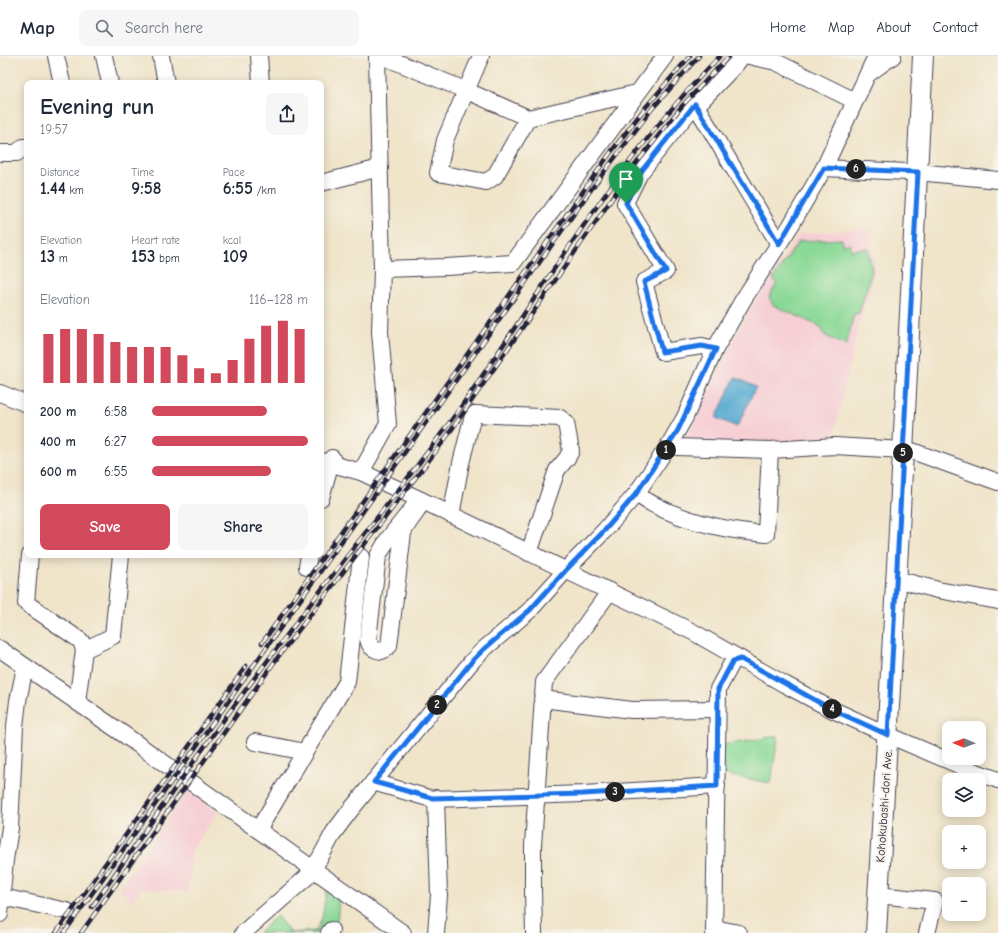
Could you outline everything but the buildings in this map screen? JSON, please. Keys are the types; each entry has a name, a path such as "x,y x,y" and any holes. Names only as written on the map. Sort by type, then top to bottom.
{"main road":[{"name":"Kohokubashi-dori Ave.","path":"876,933 888,735 923,56"}],"street":[{"path":"56,56 61,80"},
{"path":"104,56 109,80"},
{"path":"162,56 166,80"},
{"path":"259,56 261,80"},
{"path":"361,472 388,424 380,332 382,269 377,56"},
{"path":"382,56 466,90 528,118 637,93"},
{"path":"481,56 445,140 438,173 486,182 492,179 496,176 528,118"},
{"path":"382,269 513,263 665,56"},
{"path":"716,349 702,346 662,352 644,282 666,271 626,203 640,173 695,104 701,101 742,56"},
{"path":"749,56 776,62 855,101"},
{"path":"243,933 307,877 334,832 473,660 530,610 605,530 636,494 669,445 685,417 716,349 743,300 779,244 824,168 876,56"},
{"path":"867,75 893,56"},
{"path":"695,104 779,244"},
{"path":"0,153 17,153 24,148"},
{"path":"324,181 380,168"},
{"path":"824,168 918,172 998,180"},
{"path":"0,393 24,403"},
{"path":"451,515 461,463 474,414 560,418 566,423 571,451 556,470 529,554"},
{"path":"669,445 677,447 770,450 835,446 912,451 998,482"},
{"path":"636,494 644,500 669,513 724,530 766,534 770,450"},
{"path":"324,482 328,461 361,472 693,632 831,709 888,735 998,780"},
{"path":"421,500 420,505 403,533 389,646 382,651 376,650 369,645 368,639 378,556 388,539 416,504 421,500"},
{"path":"258,830 347,682 361,557"},
{"path":"30,558 26,603 81,641 84,650 77,702"},
{"path":"84,650 113,636 121,558"},
{"path":"896,579 938,590 998,601"},
{"path":"534,933 533,854 544,682 610,591"},
{"path":"0,650 77,702 403,933"},
{"path":"739,933 714,931 718,689 733,661 741,659"},
{"path":"0,914 5,860 10,828 15,726 18,701 25,667"},
{"path":"542,699 632,710 717,709"},
{"path":"255,742 305,752"},
{"path":"374,782 432,798 537,795 717,786"},
{"path":"436,798 439,895 436,933"},
{"path":"878,895 935,901 927,933"},
{"path":"2,897 67,911"}],"shaded area":[{"path":"865,229 870,230 875,271 858,327 833,439 796,443 688,442 686,437 697,419 728,350 747,315 799,234"},
{"path":"188,791 218,812 192,849 188,892 141,888 133,902 119,889"}],"green space":[{"path":"842,239 842,245 851,244 851,250 868,248 872,271 859,313 854,314 846,346 824,335 821,327 773,305 769,297 777,283 773,279 799,241"},
{"path":"778,736 771,783 721,774 722,745"},
{"path":"327,888 339,896 337,926 325,933 290,933 316,931 322,918"},
{"path":"277,916 290,933 258,933"}],"water":[{"path":"735,377 756,387 737,427 716,418"}],"railway":[{"path":"324,556 611,152 645,108 690,56"},
{"path":"64,933 595,184 651,110 699,56"},
{"path":"92,907 186,772 235,705 458,411 614,183 682,96 720,56"},
{"path":"81,933 278,657 443,442 636,164 682,106 729,56"},
{"path":"262,643 322,558"},
{"path":"56,933 246,666"}],"route":[{"path":"695,104 779,244 824,168 918,172 888,735 831,709 741,659 733,661 718,689 717,786 583,794 432,798 374,782 473,660 541,599 636,494 678,430 716,349 702,346 662,352 644,282 666,271 626,203 640,173 695,104"}]}
